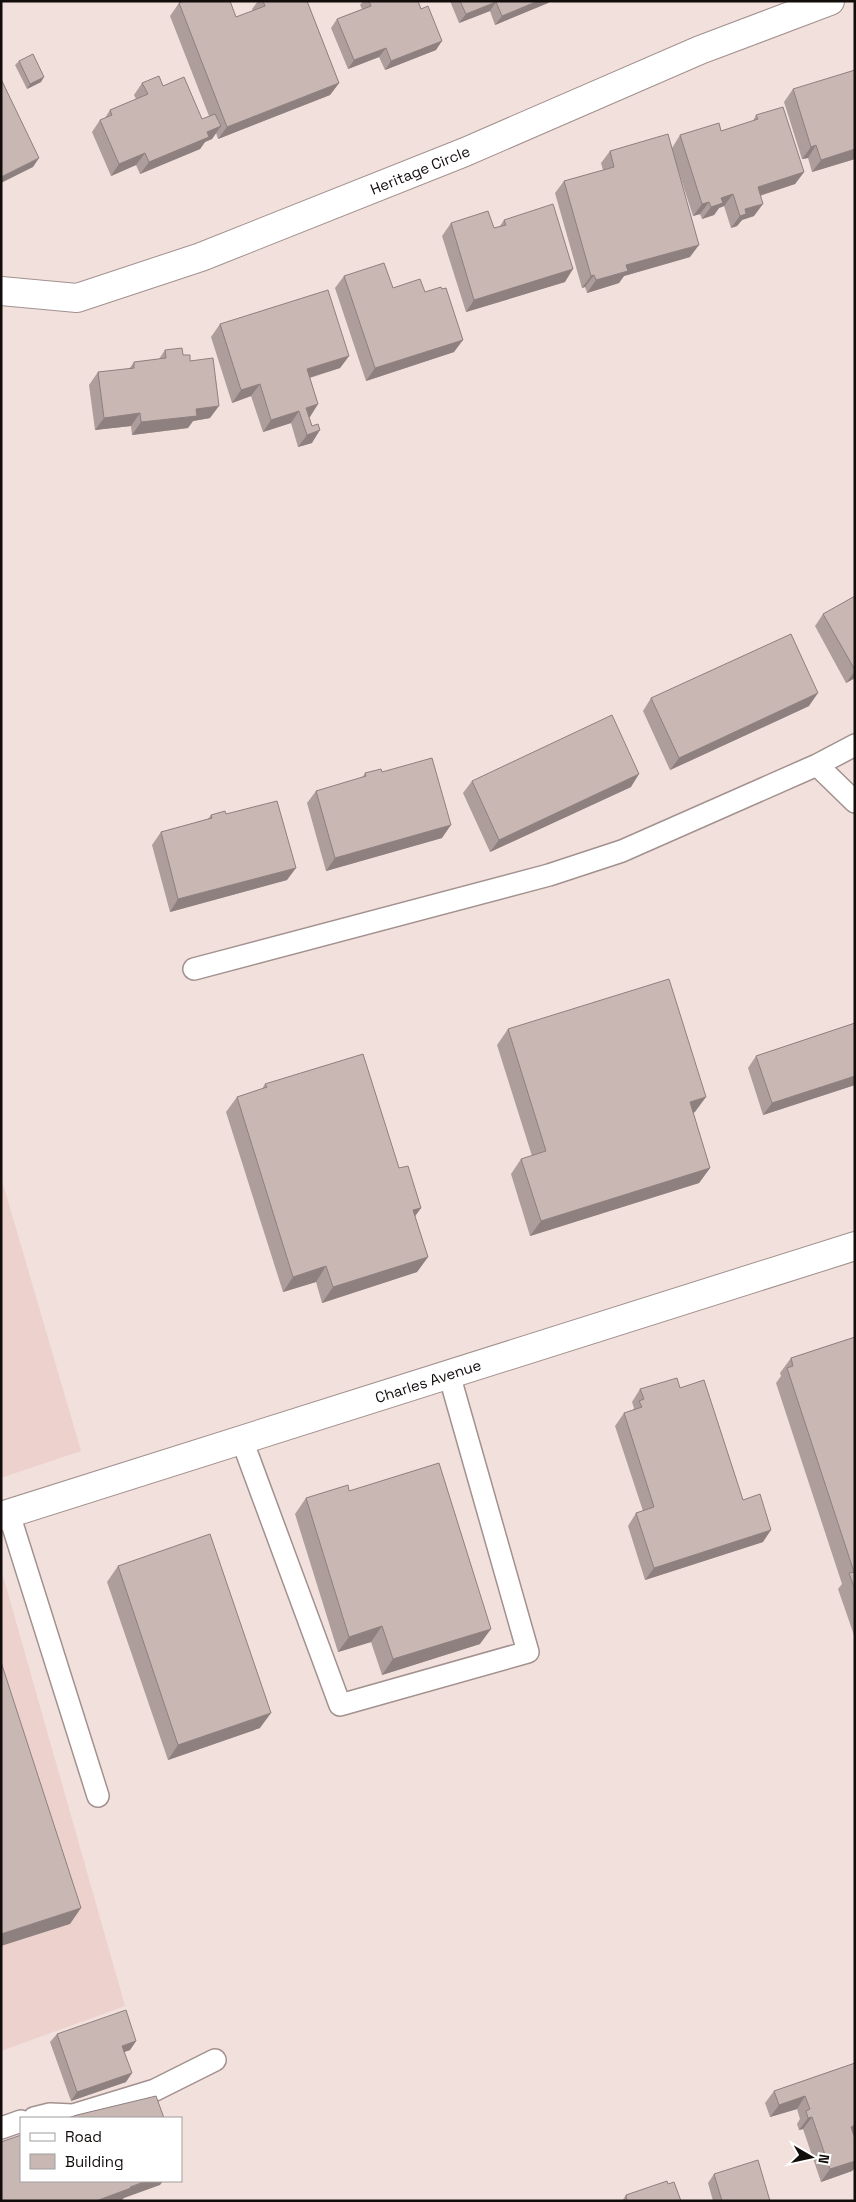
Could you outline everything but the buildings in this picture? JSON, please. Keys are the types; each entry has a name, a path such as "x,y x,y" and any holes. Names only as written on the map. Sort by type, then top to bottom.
{"street":[{"name":"Heritage Circle","path":"1,291 77,298 201,257 465,152 700,50 830,1"},
{"name":"Charles Avenue","path":"5,1515 855,1246"}],"lane":[{"path":"194,969 567,869 622,851 818,765 855,745"},
{"path":"818,765 855,802"},
{"path":"242,1440 340,1706 528,1652 449,1374"},
{"path":"5,1515 98,1796"},
{"path":"38,2117 50,2114 73,2115 155,2090 215,2060"},
{"path":"1,2128 20,2121"}],"shaded area":[{"path":"1,1177 81,1451 1,1478"},
{"path":"1,1569 125,2006 1,2051"}]}
